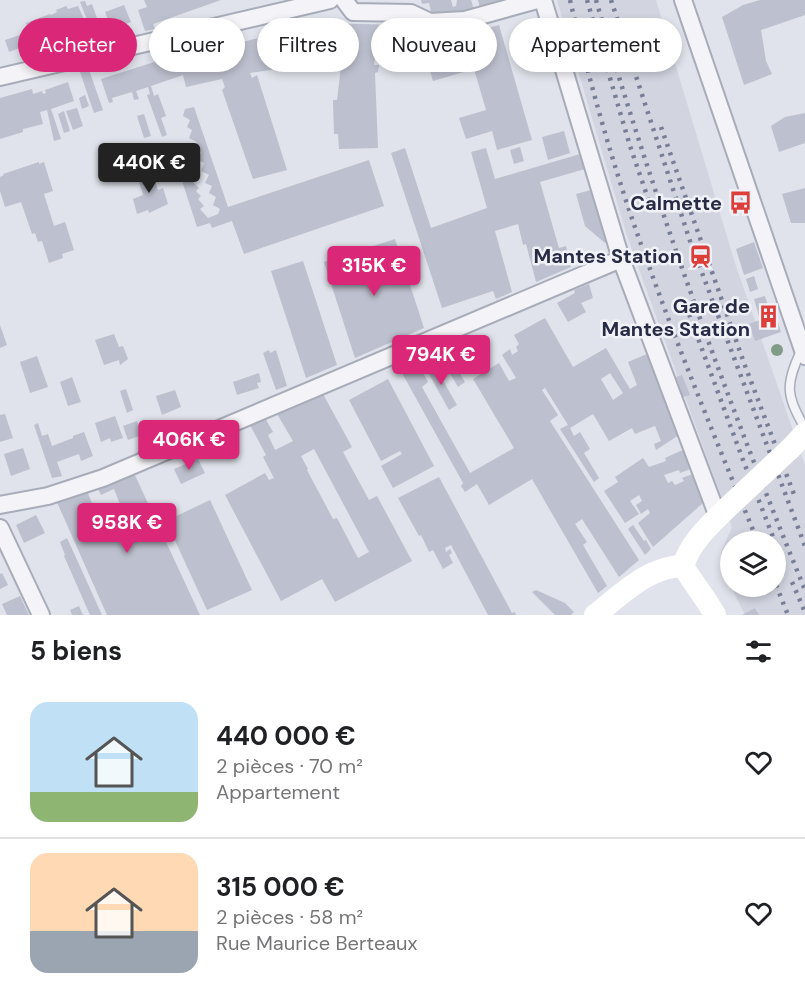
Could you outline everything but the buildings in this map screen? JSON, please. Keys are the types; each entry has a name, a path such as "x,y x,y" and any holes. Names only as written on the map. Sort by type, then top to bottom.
{"main road":[{"path":"702,615 688,575 687,553 723,512 798,440"},
{"path":"595,615 626,590 658,570 670,566 688,575 715,615"}],"street":[{"path":"0,77 330,0"},
{"path":"344,0 353,12 411,13 430,22 465,20 537,0"},
{"path":"543,0 621,259 723,512"},
{"path":"683,0 804,351"},
{"path":"0,505 48,496 103,478 621,259"},
{"path":"0,528 41,615"}],"lane":[{"path":"804,351 791,373 790,394 795,411 805,428"}],"shaded area":[{"path":"557,0 656,0 661,18 562,18"},
{"path":"578,72 678,72 735,263 805,465 805,615 745,615 736,597 786,597 786,531 730,531 732,527 627,236"}],"railway":[{"path":"570,0 604,130 635,226 686,365 753,531"},
{"path":"587,0 630,146 653,213"},
{"path":"596,0 642,150 719,372 805,590"},
{"path":"611,0 690,241 805,546"},
{"path":"661,127 744,363 795,497"},
{"path":"686,306 771,531"},
{"path":"792,582 805,612"},
{"path":"781,597 788,615"}],"place":[{"name":"Calmette","path":"740,203"},
{"name":"Mantes Station","path":"700,256"},
{"name":"Gare de Mantes Station","path":"768,317"}]}
